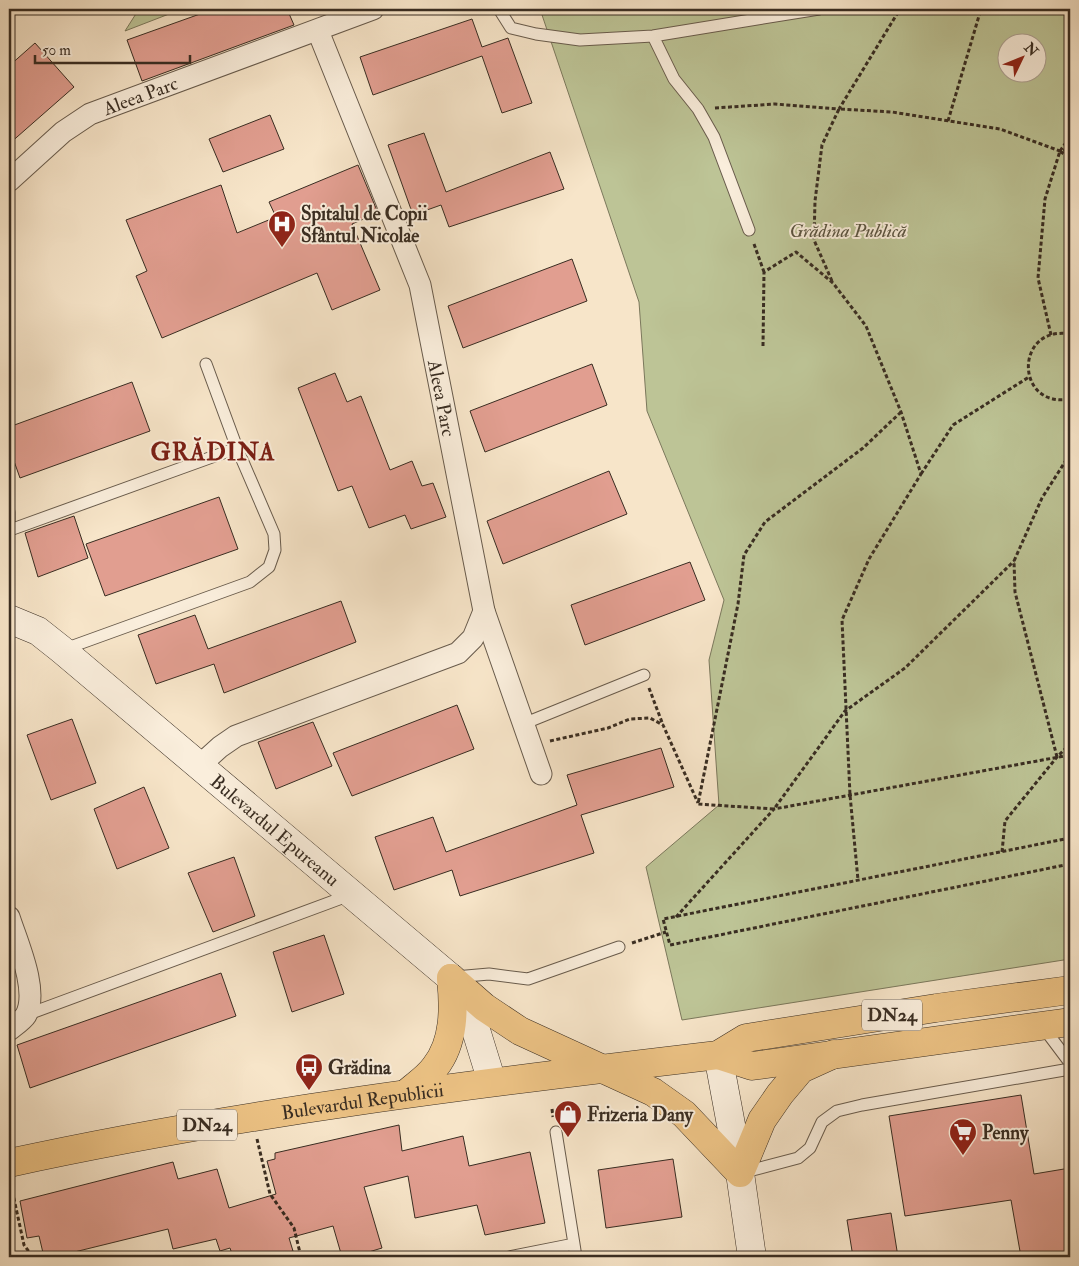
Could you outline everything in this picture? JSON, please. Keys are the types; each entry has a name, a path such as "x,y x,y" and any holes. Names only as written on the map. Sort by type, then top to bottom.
{"main road":[{"name":"Bulevardul Epureanu","path":"9,618 38,631 62,650 451,978 475,1026 492,1082"},
{"path":"451,978 484,1007 520,1031 560,1050 606,1068 653,1092 684,1114 740,1173"},
{"path":"407,1093 436,1067 449,1039 454,1008 451,978"},
{"name":"Bulevardul Republicii","path":"10,1173 90,1146 252,1116 407,1093 718,1054 746,1038 936,1008 1070,990"},
{"name":"Bulevardul Republicii","path":"718,1054 752,1066 1070,1022"},
{"path":"718,1054 740,1173 752,1257"},
{"path":"740,1173 762,1120 780,1094 801,1069 834,1054"}],"street":[{"name":"Aleea Parc","path":"9,181 63,132 90,114 373,9"},
{"name":"Aleea Parc","path":"318,31 420,285 484,611 541,774"},
{"path":"200,766 220,747 236,736 458,653 473,638 484,611"},
{"path":"9,917 29,981 30,998 26,1015 9,1030"}],"lane":[{"path":"498,9 511,28 536,34 580,40 653,36 819,9"},
{"path":"653,36 674,79 698,108 714,137 749,230"},
{"path":"62,650 250,582 269,567 275,550 274,534 237,448 206,364"},
{"path":"9,512 9,531 237,448"},
{"path":"524,724 644,675"},
{"path":"26,1015 351,895"},
{"path":"451,978 488,974 528,979 619,947"},
{"path":"1042,1026 1070,1036"},
{"path":"1042,1026 1070,1063"},
{"path":"740,1173 798,1158 810,1148 822,1122 837,1111 871,1103 1070,1069"},
{"path":"556,1132 576,1257"},
{"path":"509,1257 574,1244"}],"path":[{"path":"833,283 814,240 815,201 822,144 839,108 900,9"},
{"path":"948,121 981,9"},
{"path":"698,108 775,104 892,112 1000,129 1060,151 1070,159"},
{"path":"1051,335 1038,278 1045,199 1060,151 1070,137"},
{"path":"1060,151 1070,149"},
{"path":"749,230 764,272 763,346"},
{"path":"764,272 796,252 833,283 866,326 901,412 921,474"},
{"path":"1070,334 1051,335 1041,339 1031,352 1028,367 1029,377 1042,394 1051,399 1070,399"},
{"path":"858,880 850,795 842,620 869,559 953,425 1029,377"},
{"path":"698,804 738,604 744,555 765,522 863,448 901,412"},
{"path":"676,917 774,809 845,711 905,668 1014,561 1042,498 1070,454"},
{"path":"1014,561 1015,592 1057,757"},
{"path":"644,675 663,725 698,804"},
{"path":"531,745 608,728 630,719 650,718 663,725"},
{"path":"1002,852 1005,821 1057,757 1070,744"},
{"path":"698,804 774,809 1070,754"},
{"path":"1070,838 663,919 670,946 1070,864"},
{"path":"619,947 666,932"},
{"path":"252,1116 270,1194 294,1228 301,1257"},
{"path":"10,1173 24,1245 33,1257"}],"green space":[{"path":"139,9 182,9 125,31"},
{"name":"Grădina Publică","path":"540,9 1070,9 1070,959 682,1020 646,867 719,805 709,660 724,600 647,411 639,302"}],"building":[{"path":"214,9 287,9 294,25 142,81 127,40"},
{"path":"472,19 482,47 508,38 532,103 502,113 482,56 373,95 360,57"},
{"path":"35,43 74,87 9,144 9,66"},
{"path":"270,115 284,149 223,172 209,139"},
{"path":"424,133 446,192 550,152 564,189 449,227 441,205 413,215 388,145"},
{"name":"Spitalul de Copii Sfântul Nicolae","path":"358,165 378,213 352,224 380,290 332,310 317,273 162,338 136,276 147,271 126,220 221,185 237,233 276,217 269,202"},
{"path":"572,259 587,301 463,348 448,306"},
{"path":"592,364 607,405 485,452 470,411"},
{"path":"335,373 347,402 361,396 390,470 412,461 422,486 433,483 446,517 411,529 405,515 369,528 352,486 338,491 298,388"},
{"path":"132,382 150,431 20,478 9,447 9,427"},
{"path":"609,471 627,514 503,564 487,521"},
{"path":"219,497 238,549 105,596 86,544"},
{"path":"74,516 88,558 38,577 25,533"},
{"path":"690,562 705,600 585,645 571,605"},
{"path":"341,601 356,642 224,693 214,664 156,684 138,635 195,615 208,649"},
{"path":"457,705 474,749 352,796 333,753"},
{"path":"72,719 96,783 51,800 27,735"},
{"path":"313,722 332,766 276,789 258,742"},
{"path":"661,748 674,787 581,815 594,853 460,896 452,870 394,890 375,837 433,817 446,852 577,805 567,775"},
{"path":"144,787 169,848 117,869 94,809"},
{"path":"234,857 255,916 213,932 188,873"},
{"path":"324,935 344,994 292,1012 273,952"},
{"path":"221,973 236,1016 30,1088 17,1045"},
{"name":"Penny","path":"1021,1095 1034,1174 1070,1168 1070,1257 1021,1257 1011,1200 905,1216 889,1116"},
{"path":"399,1125 402,1151 463,1136 469,1166 530,1152 545,1223 485,1235 477,1205 415,1218 408,1176 364,1187 382,1248 352,1257 342,1257 333,1226 289,1238 293,1251 271,1257 233,1257 230,1248 220,1251 216,1239 173,1249 168,1229 54,1257 44,1257 39,1236 27,1238 20,1201 173,1162 178,1179 217,1169 229,1208 276,1194 267,1161 275,1159 275,1153"},
{"path":"673,1159 682,1217 606,1228 598,1170"},
{"path":"891,1213 898,1257 853,1257 847,1220"}],"place":[{"name":"Spitalul de Copii Sfântul Nicolae","path":"282,248"},
{"name":"Grădina","path":"309,1091"},
{"name":"Frizeria Dany","path":"568,1138"},
{"name":"Penny","path":"963,1156"}],"district":[{"name":"GRĂDINA","path":"213,452"}]}
